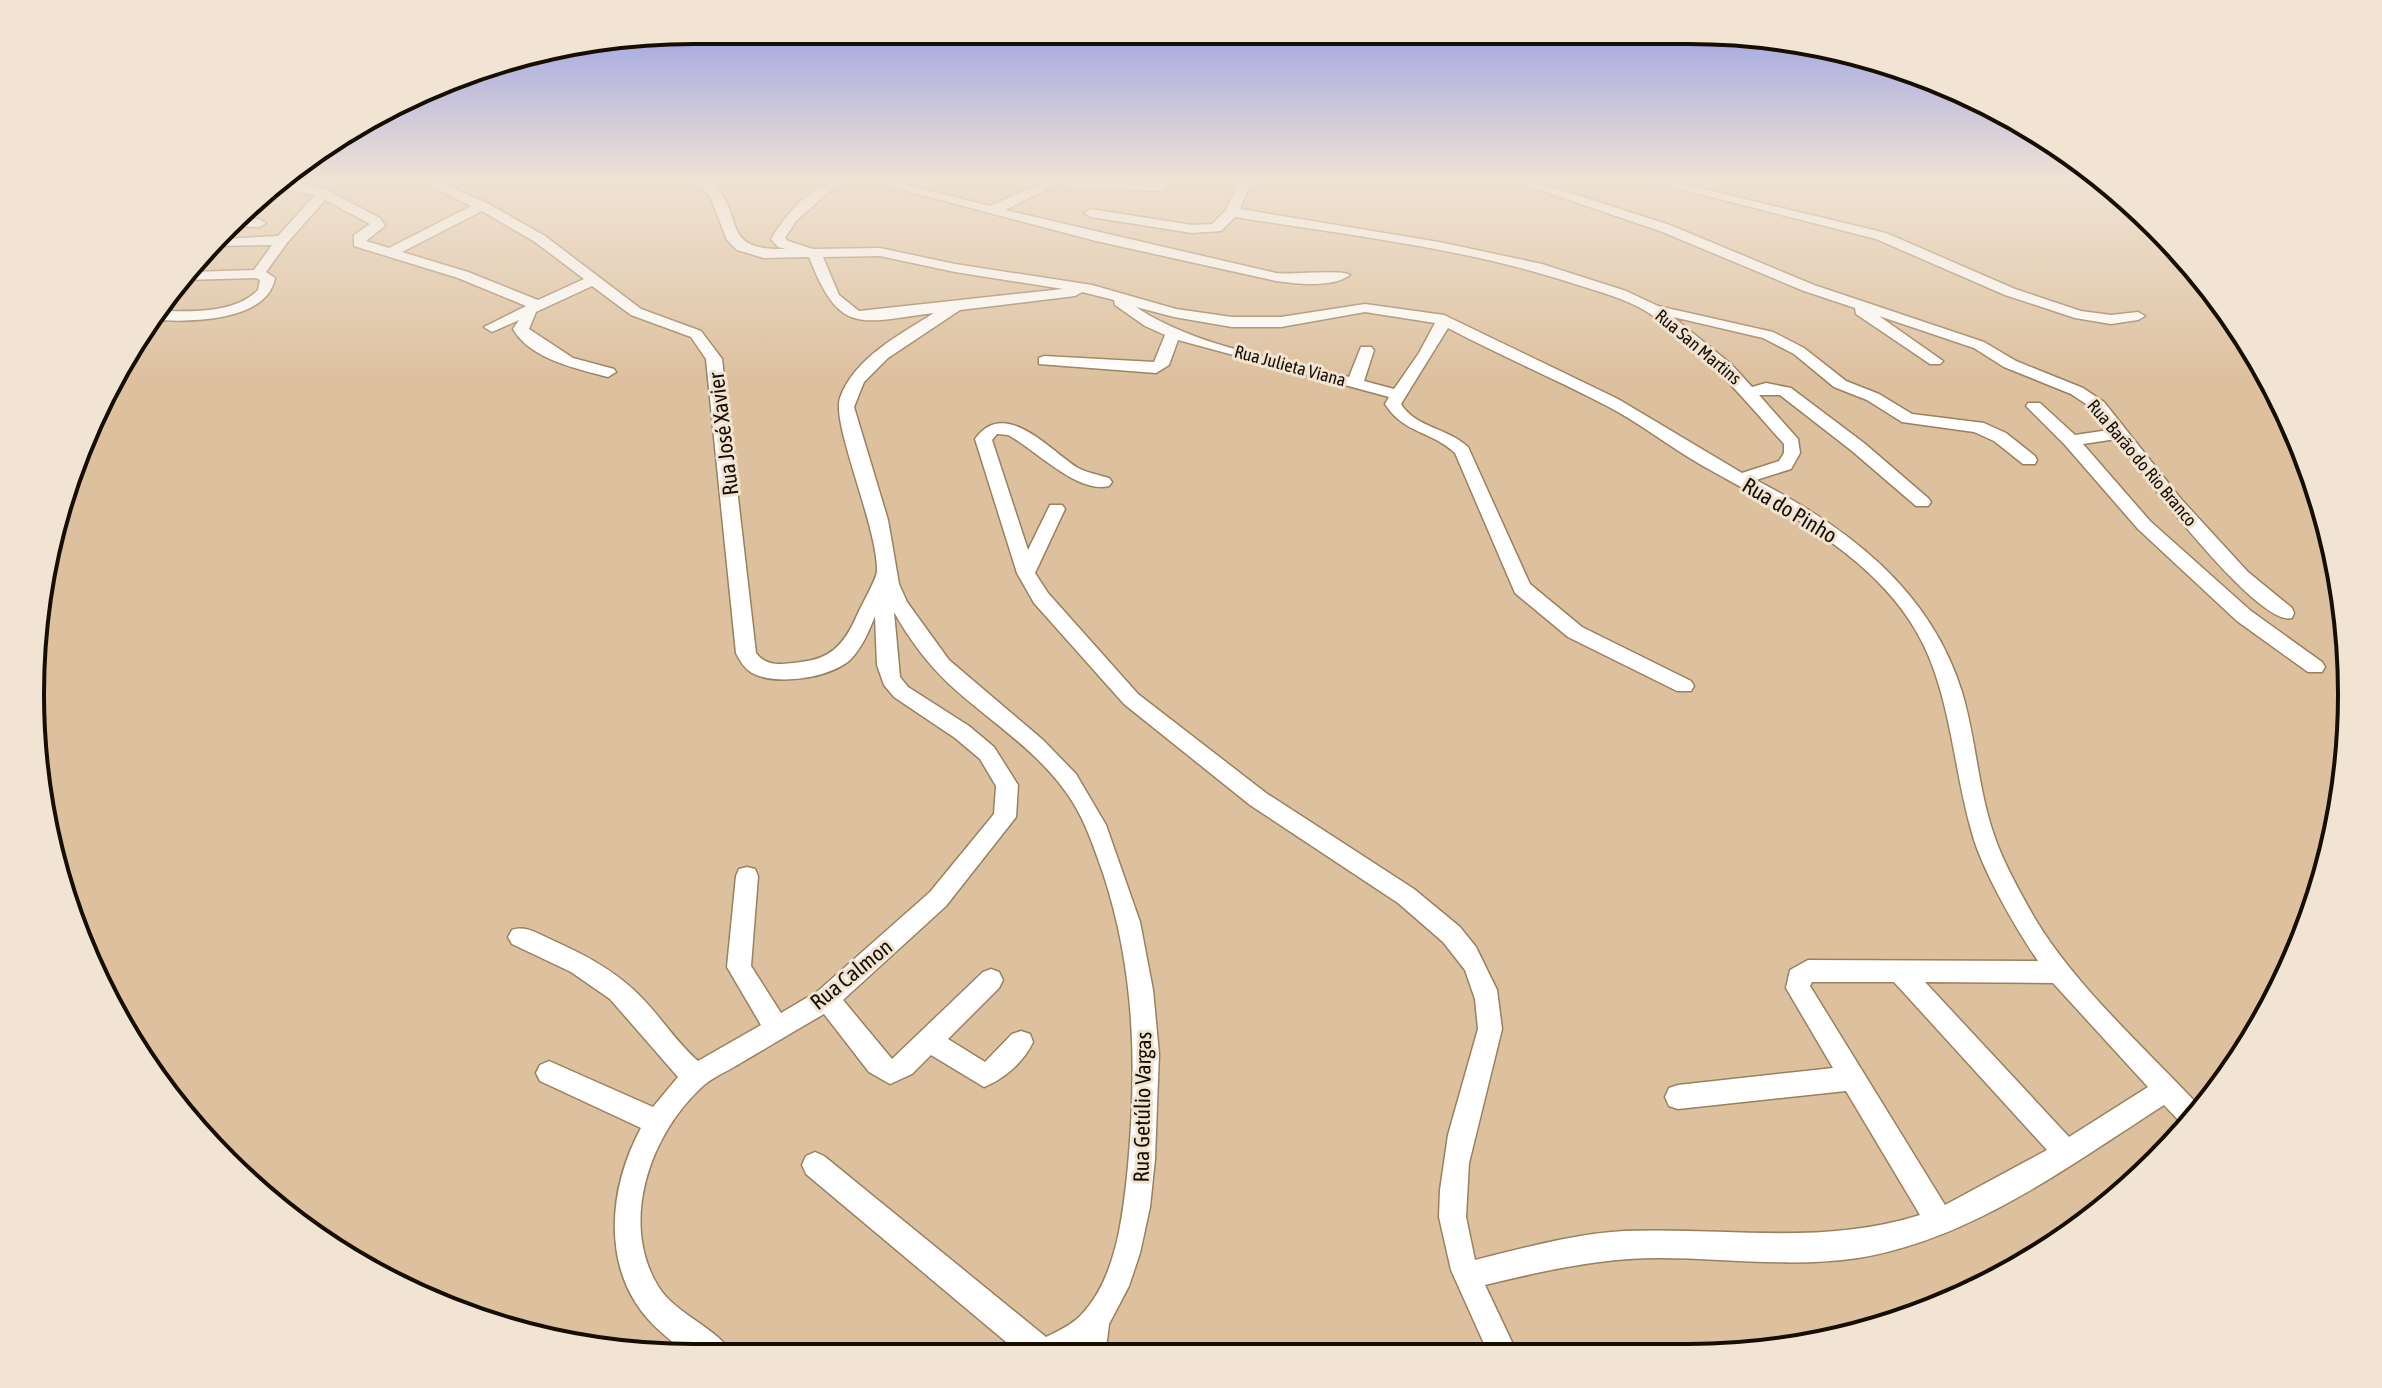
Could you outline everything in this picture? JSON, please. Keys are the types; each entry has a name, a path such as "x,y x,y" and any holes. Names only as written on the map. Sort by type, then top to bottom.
{"street":[{"path":"260,272 277,248"},
{"path":"376,248 463,275 534,308"},
{"path":"391,252 399,248"},
{"name":"Rua José Xavier","path":"551,248 636,312 696,334 714,359 746,653 750,662 757,668 775,671 811,669 837,661 858,638 885,574"},
{"name":"Rua do Pinho","path":"745,248 780,256 851,250 880,252 955,268 1100,291 1174,313 1232,322 1281,322 1365,308 1444,320 1524,362 1612,402 1790,505 1876,569 1917,615 1938,655 1952,693 1983,835 2026,924 2059,972 2187,1111"},
{"path":"795,248 815,254 835,302 847,314 856,317 1100,291"},
{"path":"1150,248 1276,277 1298,280 1343,275"},
{"name":"Rua San Martins","path":"1447,248 1581,278 1653,309 1738,378 1792,443 1792,453 1782,467"},
{"name":"Rua Barão do Rio Branco","path":"1714,248 1848,302 1979,345 2010,364 2068,386 2098,405 2204,537 2241,577 2285,613"},
{"path":"1909,248 2030,298 2085,317 2118,322 2138,316"},
{"path":"167,314 228,311 250,305 265,292 269,283 260,272 196,276"},
{"path":"492,327 591,281"},
{"name":"Rua Julieta Viana","path":"1100,291 1141,318 1173,334 1398,395"},
{"path":"1848,302 1935,361"},
{"name":"Rua Getúlio Vargas","path":"958,305 872,366 857,381 845,405 880,522 885,574 897,599 930,651 1071,782 1085,805 1105,853 1126,917 1140,986 1147,1054 1139,1202 1132,1242 1095,1322 1092,1344"},
{"path":"534,308 521,329 525,336 568,361 608,372"},
{"path":"1653,309 1744,329 1782,341 1809,357 1840,384 1873,397 1908,418 1978,427 2000,437 2029,460"},
{"path":"1444,320 1427,353 1393,404 1397,414 1411,425 1456,444 1462,451 1522,588 1575,632 1684,686"},
{"path":"1695,344 1744,329"},
{"path":"1044,361 1156,368 1161,365 1173,334"},
{"path":"1355,383 1366,350"},
{"path":"1750,393 1766,388 1785,391 1858,447 1922,502"},
{"path":"2034,406 2071,441 2144,525 2244,616 2315,667"},
{"path":"1103,482 1073,472 1010,428 994,429 986,433 983,439 1026,573 1041,598 1131,699 1274,811 1424,910 1467,952 1483,979 1490,1007 1490,1029 1453,1179 1456,1244 1499,1344"},
{"path":"2071,441 2120,433"},
{"path":"1741,479 1782,467 1790,505"},
{"path":"1026,573 1056,509"},
{"name":"Rua Calmon","path":"701,1344 675,1325 649,1298 636,1271 626,1209 632,1176 657,1122 680,1090 696,1076 827,999 938,899 1005,817 1007,785 987,753 962,732 901,692 891,680 887,665 885,574"},
{"path":"747,876 739,967 759,1004 777,1027"},
{"path":"520,937 589,969 611,985 632,1004 663,1046 696,1076"},
{"path":"1939,1221 1798,988 1798,978 1808,971 2059,972"},
{"path":"1901,973 2066,1152"},
{"path":"827,999 878,1064 890,1072 903,1066 991,980"},
{"path":"930,1041 984,1075 994,1070 1021,1042"},
{"path":"549,1073 657,1122"},
{"path":"1678,1097 1852,1078"},
{"path":"1469,1275 1623,1245 1780,1249 1847,1245 1888,1238 1939,1221 1985,1199 2166,1090"},
{"path":"815,1165 1029,1344"},
{"path":"1061,1344 1095,1322"}]}
